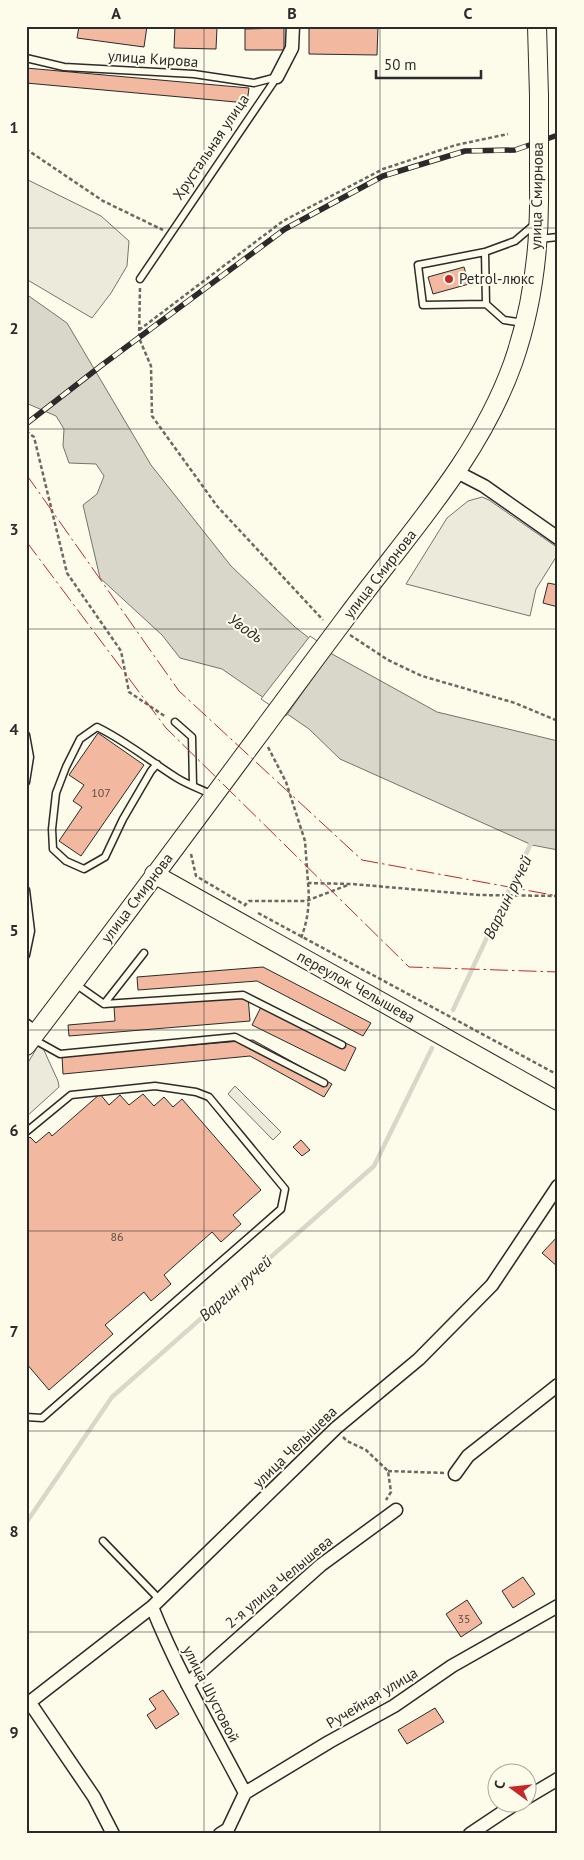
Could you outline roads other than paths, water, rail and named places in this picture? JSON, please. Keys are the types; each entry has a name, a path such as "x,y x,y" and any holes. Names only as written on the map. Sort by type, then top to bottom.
{"main road":[{"name":"улица Смирнова","path":"31,1034 74,983 263,729 345,625 457,472 496,402 526,323 539,239 537,26"},
{"name":"переулок Челышева","path":"154,874 240,912 558,1101"}],"street":[{"name":"Хрустальная улица","path":"277,77 292,48 293,26"},
{"path":"457,472 484,486 558,538"},
{"name":"улица Челышева","path":"28,1704 156,1604 336,1428 419,1359 492,1285 558,1186"},
{"path":"455,1474 468,1456 558,1384"},
{"name":"2-я улица Челышева","path":"187,1684 321,1565 396,1510"},
{"name":"улица Шустовой","path":"156,1604 162,1634 245,1793"},
{"name":"Ручейная улица","path":"245,1793 329,1742 394,1706 452,1666 558,1606"},
{"path":"28,1704 94,1797 113,1834"},
{"path":"536,1792 558,1779"},
{"path":"226,1832 245,1793"},
{"path":"470,1834 503,1812"}],"lane":[{"name":"улица Кирова","path":"26,58 64,67 194,74 254,83 277,77"},
{"name":"Хрустальная улица","path":"140,279 277,77"},
{"path":"526,323 504,320 486,304 423,305 418,265 485,252 515,241 540,220"},
{"path":"539,239 558,237"},
{"path":"485,252 486,304"},
{"path":"175,722 192,737 193,786"},
{"path":"157,764 151,770 122,819 105,857 84,869 66,861 53,849 52,829 56,793 80,739 97,727 117,737 157,764 178,779 214,795"},
{"path":"26,735 30,757 26,782"},
{"path":"26,890 31,932 26,955"},
{"path":"104,1004 144,953"},
{"path":"74,983 104,1004 243,995 342,1045"},
{"path":"31,1034 42,1045 60,1054 234,1037 324,1083"},
{"path":"26,1132 71,1096 155,1086 196,1092 210,1097 286,1189 282,1208 42,1418 26,1417"},
{"path":"103,1541 156,1604"}],"water":[{"name":"Уводь","path":"26,294 67,323 151,465 231,566 295,627 323,649 437,712 558,741 558,850 532,845 340,759 309,729 222,669 180,658 162,635 100,578 83,505 97,494 104,476 96,464 69,463 63,446 64,429 56,416 26,403"}],"waterway":[{"name":"Варгин ручей","path":"453,1010 533,839"},
{"name":"Варгин ручей","path":"26,1523 112,1397 374,1166 432,1048"}],"railway":[{"path":"26,424 285,229 383,176 465,151 515,150 558,135"}],"place":[{"name":"Petrol-люкс","path":"449,279"}]}
